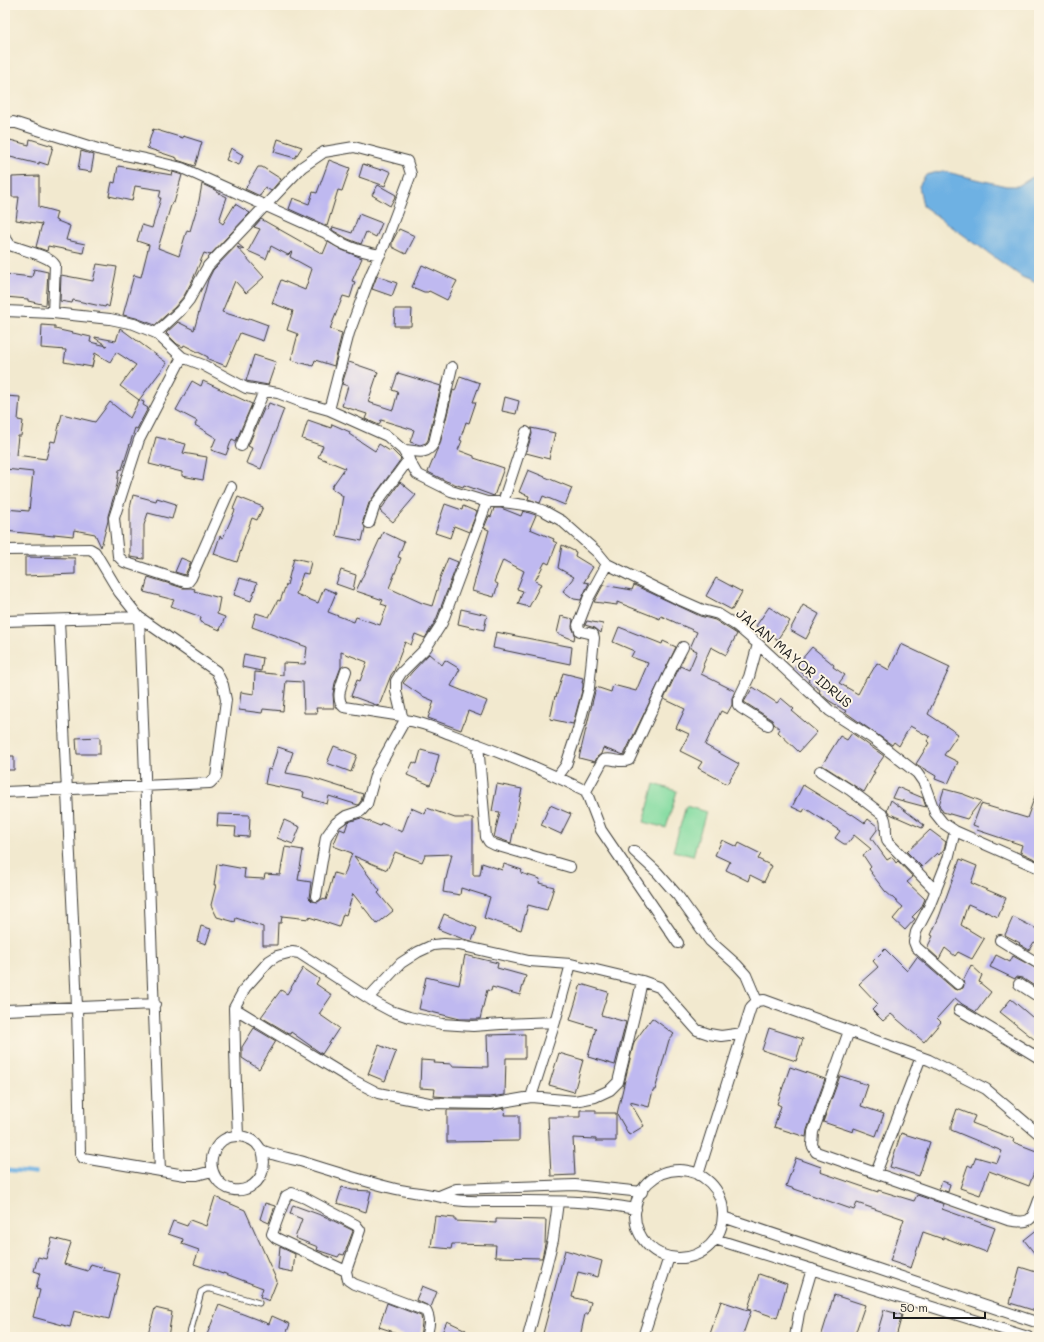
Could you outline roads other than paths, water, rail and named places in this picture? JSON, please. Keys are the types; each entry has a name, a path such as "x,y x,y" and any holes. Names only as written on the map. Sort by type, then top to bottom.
{"street":[{"path":"5,125 13,122 101,150 182,168 326,233 338,242 380,255"},
{"path":"156,333 180,311 189,300 208,266 302,167 324,152 354,147 407,161 412,174 371,274 349,333 329,410"},
{"path":"5,237 10,245 53,261 55,265 53,313"},
{"name":"JALAN MAYOR IDRUS","path":"5,311 53,313 110,319 134,324 156,333 182,357 203,365 246,388 278,393 304,403 329,410 387,436 403,450 417,474 451,491 487,502 503,502 531,506 544,511 562,521 598,553 607,564 678,599 718,614 737,626 830,711 872,738 917,773 924,783 935,813 943,823 955,831 1038,866"},
{"path":"182,357 139,440 114,518 118,556 121,560 188,582 231,487"},
{"path":"403,450 424,452 430,450 434,443 452,368"},
{"path":"241,446 264,391"},
{"path":"503,502 526,432"},
{"path":"369,523 375,505 409,459"},
{"path":"316,896 326,837 336,822 346,816 361,811 367,804 376,772 404,718 396,691 396,680 426,648 442,623 487,502"},
{"path":"5,550 90,549 95,552 119,592 139,617 216,671 223,684 226,700 216,777 210,783 5,792"},
{"path":"558,776 566,765 589,688 594,638 593,634 590,632 580,631 578,625 588,599 607,564"},
{"path":"5,621 139,617"},
{"path":"139,617 155,1004 160,1171"},
{"path":"59,620 76,1006 80,1153 83,1158 89,1160 184,1176 197,1175 212,1171"},
{"path":"758,644 749,677 738,700 738,705 768,725"},
{"path":"586,791 603,760 610,759 622,762 629,760 683,647"},
{"path":"346,671 339,699 340,704 344,707 404,718 420,723 558,776 586,791 601,830 678,943"},
{"path":"478,744 486,837 489,842 570,867"},
{"path":"820,771 850,790 884,815 886,820 885,834 888,842 935,890"},
{"path":"955,831 948,860 916,932 914,942 916,947 958,984"},
{"path":"634,851 657,872 678,896 710,941 746,975 757,1001"},
{"path":"1000,940 1039,964"},
{"path":"368,998 401,963 418,952 433,945 459,945 529,961 571,964 642,981 659,987 697,1030 720,1036 743,1033"},
{"path":"238,1136 234,1008 245,988 269,961 277,956 292,952 299,953 368,998 391,1011 409,1017 442,1024 473,1026 555,1022"},
{"path":"531,1097 555,1022 571,964"},
{"path":"234,1008 351,1079 378,1093 429,1103 491,1104 531,1097 576,1101 595,1097 610,1090 618,1082 642,981"},
{"path":"1019,984 1039,996"},
{"path":"698,1175 751,1006 757,1001 764,1000 929,1060 986,1089 1039,1134"},
{"path":"5,1010 155,1004"},
{"path":"959,1010 985,1024 1002,1037 1039,1058"},
{"path":"849,1031 813,1132 812,1145 816,1152 1008,1220 1022,1222 1029,1220 1034,1216 1039,1200"},
{"path":"876,1173 921,1057"},
{"path":"231,1136 238,1136 248,1138 256,1143 262,1150 265,1166 262,1174 255,1183 244,1189 236,1190 221,1184 216,1178 212,1171 212,1156 214,1150 224,1139 231,1136"},
{"path":"262,1150 396,1189 456,1200 594,1203 636,1209"},
{"path":"677,1170 688,1171 706,1179 717,1192 723,1217 715,1239 705,1250 692,1256 677,1258 669,1257 657,1252 646,1243 637,1227 636,1209 642,1192 652,1180 667,1172 677,1170"},
{"path":"439,1196 456,1189 575,1185 642,1192"},
{"path":"346,1271 276,1238 272,1234 286,1196 292,1193 356,1225 360,1230 346,1271 348,1280 354,1284 426,1311 430,1318 426,1337"},
{"path":"528,1337 553,1240 558,1202"},
{"path":"723,1217 1039,1322"},
{"path":"715,1239 812,1269 1002,1333 1028,1337"},
{"path":"643,1337 669,1257"},
{"path":"795,1337 799,1313 812,1269"}],"lane":[{"path":"188,1337 201,1292 206,1289 211,1289 259,1303"}],"water":[{"path":"942,171 1006,186 1018,186 1039,173 1039,284 1022,277 923,206 919,186 926,175"}],"waterway":[{"path":"5,1170 36,1173"}]}
